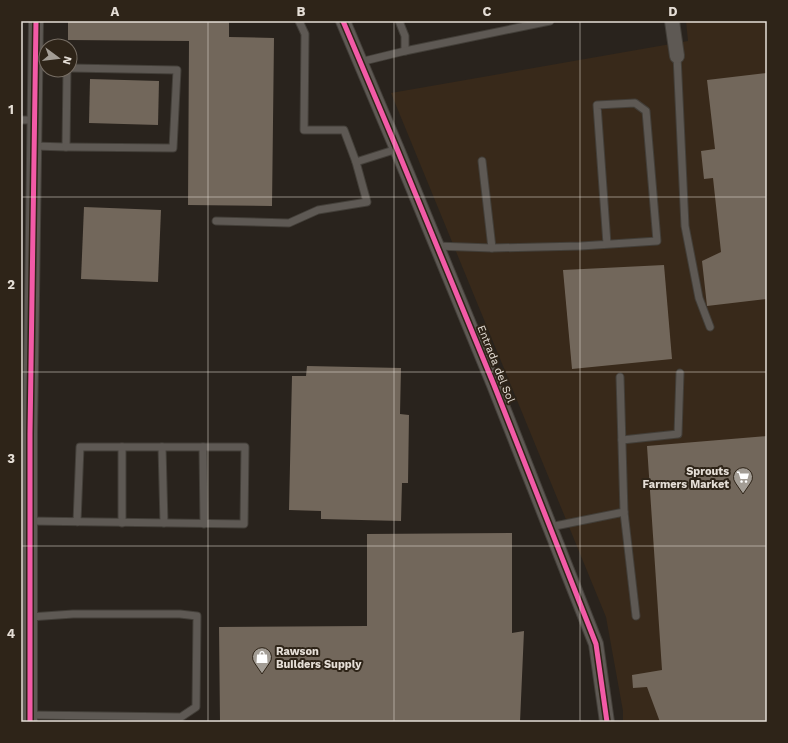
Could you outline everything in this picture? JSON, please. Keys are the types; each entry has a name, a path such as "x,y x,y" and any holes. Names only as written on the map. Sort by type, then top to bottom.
{"street":[{"path":"36,21 38,39"},
{"name":"Entrada del Sol","path":"343,21 494,385 596,644 607,722"},
{"path":"672,21 677,56"},
{"path":"30,719 27,623 29,521 25,434 34,146 28,120 38,78"}],"lane":[{"path":"216,221 289,223 318,210 367,202 356,162 344,130 304,130 305,34 300,21"},
{"path":"399,21 405,36 405,51"},
{"path":"360,62 405,51 550,21"},
{"path":"677,56 685,226 699,298 710,327"},
{"path":"34,146 174,148 177,70 78,68"},
{"path":"66,147 67,78"},
{"path":"436,246 492,248 581,246 657,241 646,111 635,103 597,105 607,244"},
{"path":"356,162 397,149"},
{"path":"482,160 492,248"},
{"path":"622,440 678,434 680,373"},
{"path":"620,377 624,512 636,616"},
{"path":"29,521 164,524 244,524 245,447 80,447 78,522"},
{"path":"122,447 122,523"},
{"path":"162,447 164,524"},
{"path":"203,447 204,524"},
{"path":"550,527 624,512"},
{"path":"27,623 73,614 180,614 197,616 196,707 181,717 30,719"}],"shaded area":[{"path":"686,21 767,21 767,722 623,722 623,711 606,617 391,93 688,41"}],"building":[{"path":"68,21 229,21 229,37 274,38 272,206 188,205 189,41 78,40 78,38 68,38"},
{"path":"767,73 767,299 707,306 702,261 721,252 713,178 704,179 701,151 715,149 707,80"},
{"path":"90,79 159,81 158,125 89,123"},
{"path":"84,207 161,210 158,282 81,279"},
{"path":"664,265 672,359 572,369 563,270"},
{"path":"307,366 401,368 400,414 409,415 408,483 402,483 401,521 321,519 321,511 289,510 292,376 306,376"},
{"path":"767,436 767,722 660,722 647,687 633,688 632,675 662,670 647,446"},
{"path":"512,533 512,633 524,631 520,722 220,722 219,627 367,626 367,534"}],"cycle path":[{"path":"30,722 30,434 36,21"},
{"path":"343,21 494,385 596,644 607,722"}],"place":[{"name":"Sprouts Farmers Market","path":"743,494"},
{"name":"Rawson Builders Supply","path":"262,674"}]}
